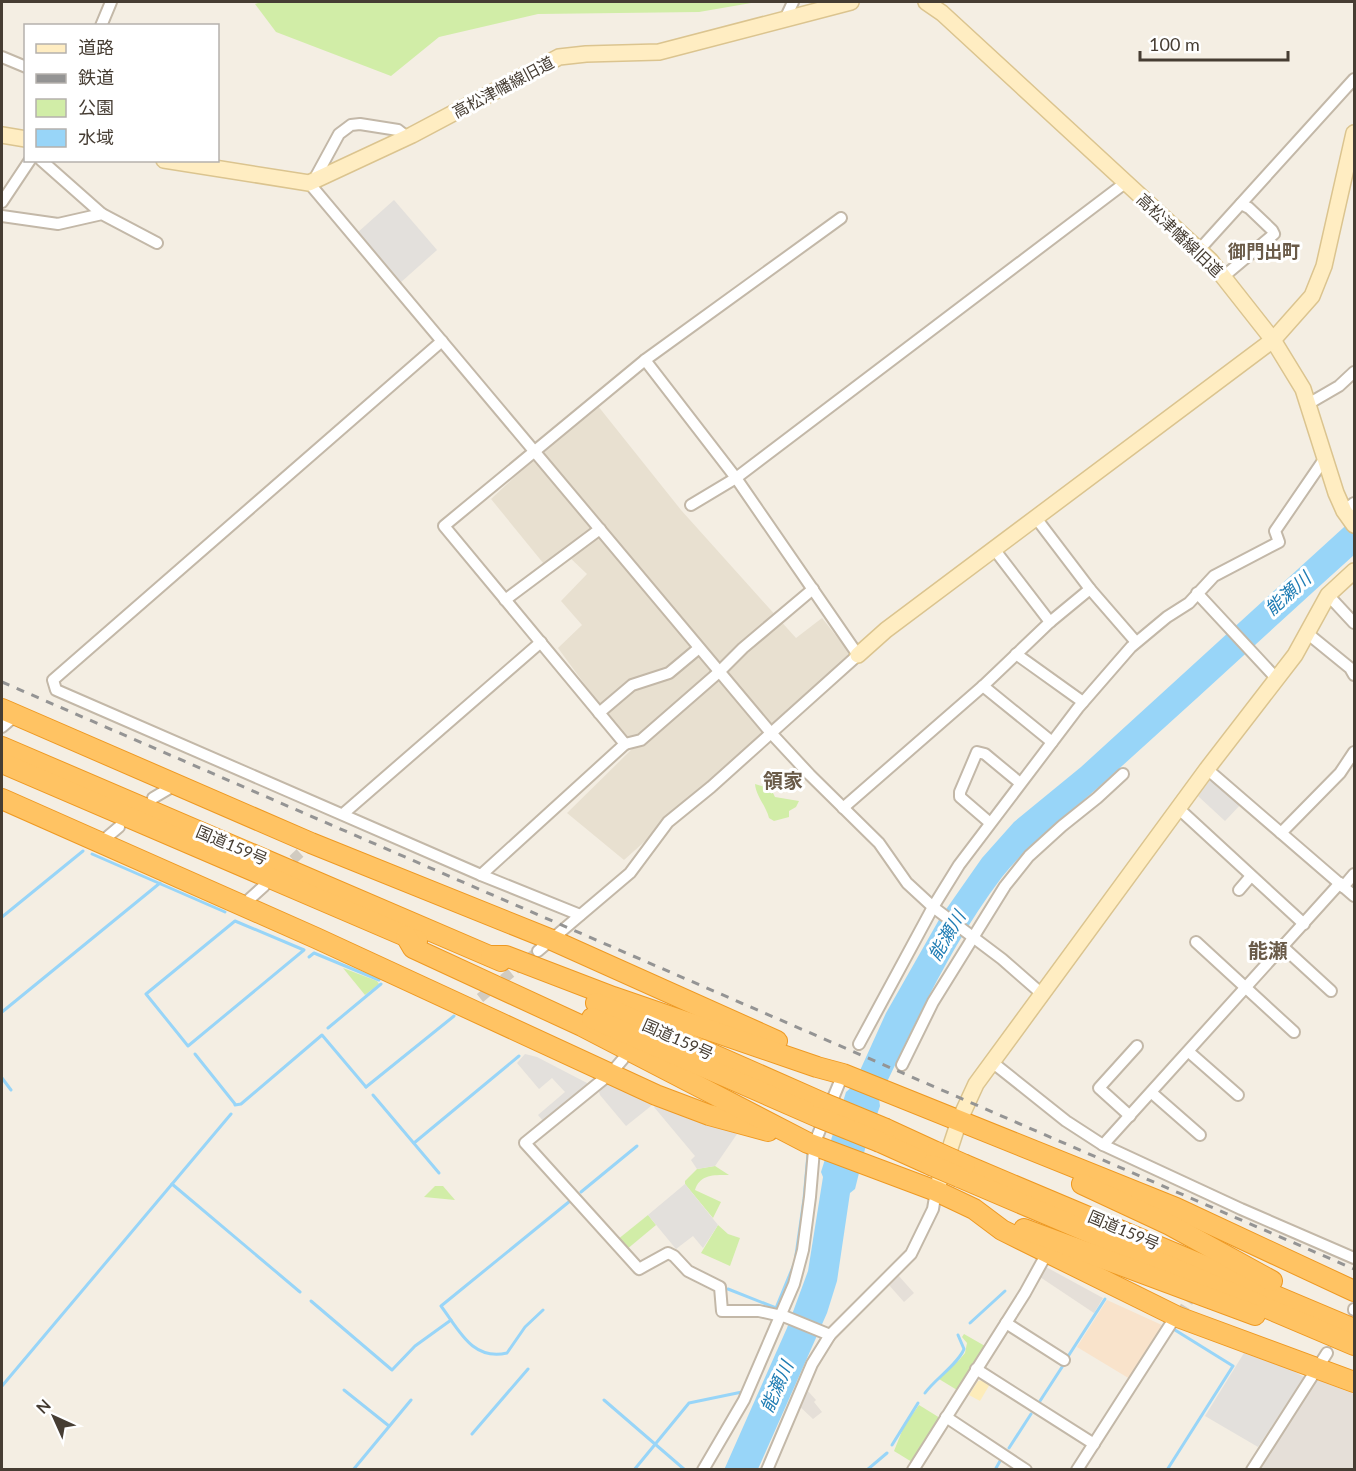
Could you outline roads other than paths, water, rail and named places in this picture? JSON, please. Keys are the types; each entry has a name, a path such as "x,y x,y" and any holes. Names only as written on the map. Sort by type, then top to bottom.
{"highway":[{"path":"6,717 175,785 306,848 545,945 650,994 805,1053 843,1074 899,1098 1176,1208 1227,1239 1354,1291"},
{"name":"国道159号","path":"2,747 491,956 820,1110"},
{"name":"国道159号","path":"2,764 883,1136 1354,1339"},
{"path":"2,799 617,1066 656,1095 709,1115 814,1145 1243,1312 1339,1343 1354,1339"},
{"path":"406,936 413,948 582,1026 814,1145"},
{"path":"491,956 506,956 613,997 843,1074"},
{"path":"979,1129 1016,1153 1170,1225 1319,1305 1354,1321"},
{"path":"974,1209 1002,1230 1179,1316 1322,1360 1354,1382"}],"street":[{"path":"102,24 111,2"},
{"path":"786,17 793,2"},
{"name":"高松津幡線旧道","path":"312,182 408,137 560,57 659,52 786,17 851,2"},
{"name":"高松津幡線旧道","path":"926,2 942,13 1199,250 1223,277 1273,340 1303,389 1336,493 1350,514"},
{"path":"2,57 24,66"},
{"path":"1199,250 1354,79"},
{"path":"312,182 339,134 351,125 360,124 398,130 408,137"},
{"path":"545,945 630,873 668,822 711,787 886,630 1273,340 1312,296 1324,266 1349,182 1354,133"},
{"path":"2,135 24,139"},
{"path":"2,202 29,162"},
{"path":"43,162 102,214 158,243"},
{"path":"177,162 312,182 442,341 771,733 879,843 907,883 1042,994"},
{"path":"691,505 736,478 1125,183"},
{"path":"1223,277 1274,234 1249,208 1241,204"},
{"path":"2,216 58,224 102,214"},
{"path":"625,744 444,526 645,360 841,218"},
{"path":"442,341 53,680 56,690 481,875 580,915"},
{"path":"645,360 736,478 858,655"},
{"path":"1308,404 1339,386 1354,372"},
{"path":"859,1044 959,865 989,822 1083,702 1136,642 1189,603 1214,576 1278,542 1275,531 1325,458"},
{"path":"1036,518 1090,589 1136,642"},
{"path":"505,600 600,530"},
{"path":"994,549 1050,621"},
{"path":"767,1470 827,1334 911,1254 933,1209 936,1191 959,1121 976,1084 1207,769 1295,655 1328,595 1354,571"},
{"path":"843,808 983,686 1050,621 1090,589"},
{"path":"481,875 625,744 641,740 743,648 813,590"},
{"path":"1197,592 1276,678"},
{"path":"1328,595 1354,623"},
{"path":"1307,633 1350,668 1354,675"},
{"path":"343,814 540,642"},
{"path":"599,712 632,685 669,673 699,648"},
{"path":"1016,654 1083,702"},
{"path":"983,686 1052,742"},
{"path":"989,822 960,796 977,752 985,754 1020,783"},
{"path":"1281,833 1340,773 1354,752"},
{"path":"1207,769 1354,896"},
{"path":"902,1065 933,1002 1005,886 1029,856 1123,774"},
{"path":"153,798 175,785"},
{"path":"1178,808 1304,924"},
{"path":"100,843 119,827"},
{"path":"1103,1145 1304,924 1354,874"},
{"path":"1239,890 1251,876"},
{"path":"243,905 264,886"},
{"path":"1196,942 1294,1032"},
{"path":"1283,948 1331,991"},
{"path":"1130,1116 1099,1088 1137,1046"},
{"path":"1189,1052 1238,1095"},
{"path":"992,1062 1066,1121 1103,1145 1354,1258"},
{"path":"617,1066 525,1143 639,1269 668,1252 688,1271 720,1287 722,1311 759,1311 783,1317 827,1334"},
{"path":"703,1470 744,1400 783,1317 803,1250 814,1145 843,1074"},
{"path":"1152,1093 1200,1135"},
{"path":"916,1468 1047,1253"},
{"path":"1077,1470 1172,1322 1179,1316"},
{"path":"1006,1323 1064,1360"},
{"path":"1252,1470 1322,1360"},
{"path":"976,1369 1094,1444"},
{"path":"946,1417 1026,1470"}],"water":[{"name":"能瀬川","path":"1354,518 1354,555 1098,788 1027,849 1002,877 966,929 935,985 879,1099 880,1106 865,1149 855,1189 850,1193 837,1281 827,1313 758,1469 724,1470 787,1328 808,1271 823,1177 821,1172 846,1092 853,1086 886,1013 940,918 982,858 1014,822 1081,767"}],"waterway":[{"path":"2,917 83,851"},
{"path":"92,854 225,912"},
{"path":"2,1012 160,883"},
{"path":"235,921 304,950 188,1046 146,994 235,921"},
{"path":"309,957 314,953 379,980"},
{"path":"328,1028 381,984"},
{"path":"366,1087 454,1016"},
{"path":"235,1105 241,1104 322,1035 366,1087"},
{"path":"195,1054 235,1104"},
{"path":"414,1143 519,1056"},
{"path":"2,1078 11,1090"},
{"path":"373,1095 439,1173"},
{"path":"2,1386 231,1114"},
{"path":"581,1192 637,1146"},
{"path":"728,1289 776,1308 795,1262 808,1154"},
{"path":"172,1184 300,1292"},
{"path":"543,1310 525,1327 507,1353 495,1354 484,1352 468,1342 441,1306 570,1201"},
{"path":"970,1323 1005,1291"},
{"path":"1067,1358 1105,1299"},
{"path":"311,1301 392,1370 415,1346 451,1320"},
{"path":"1167,1470 1233,1366 1175,1330"},
{"path":"925,1393 961,1355 964,1349 958,1335"},
{"path":"1040,1401 1064,1364"},
{"path":"472,1434 528,1369"},
{"path":"344,1390 389,1426"},
{"path":"634,1470 689,1403 742,1392"},
{"path":"353,1470 411,1400"},
{"path":"604,1400 685,1470"},
{"path":"892,1445 918,1403"},
{"path":"1009,1448 1031,1414"},
{"path":"867,1470 887,1453"},
{"path":"995,1470 1000,1461"}],"tunnel":[{"path":"282,870 300,853"},
{"path":"480,998 538,951"},
{"path":"1180,1315 1196,1289"}],"railway":[{"path":"2,682 1354,1269"}],"district":[{"name":"御門出町","path":"1264,252"},
{"name":"領家","path":"783,781"},
{"name":"能瀬","path":"1268,951"}]}
